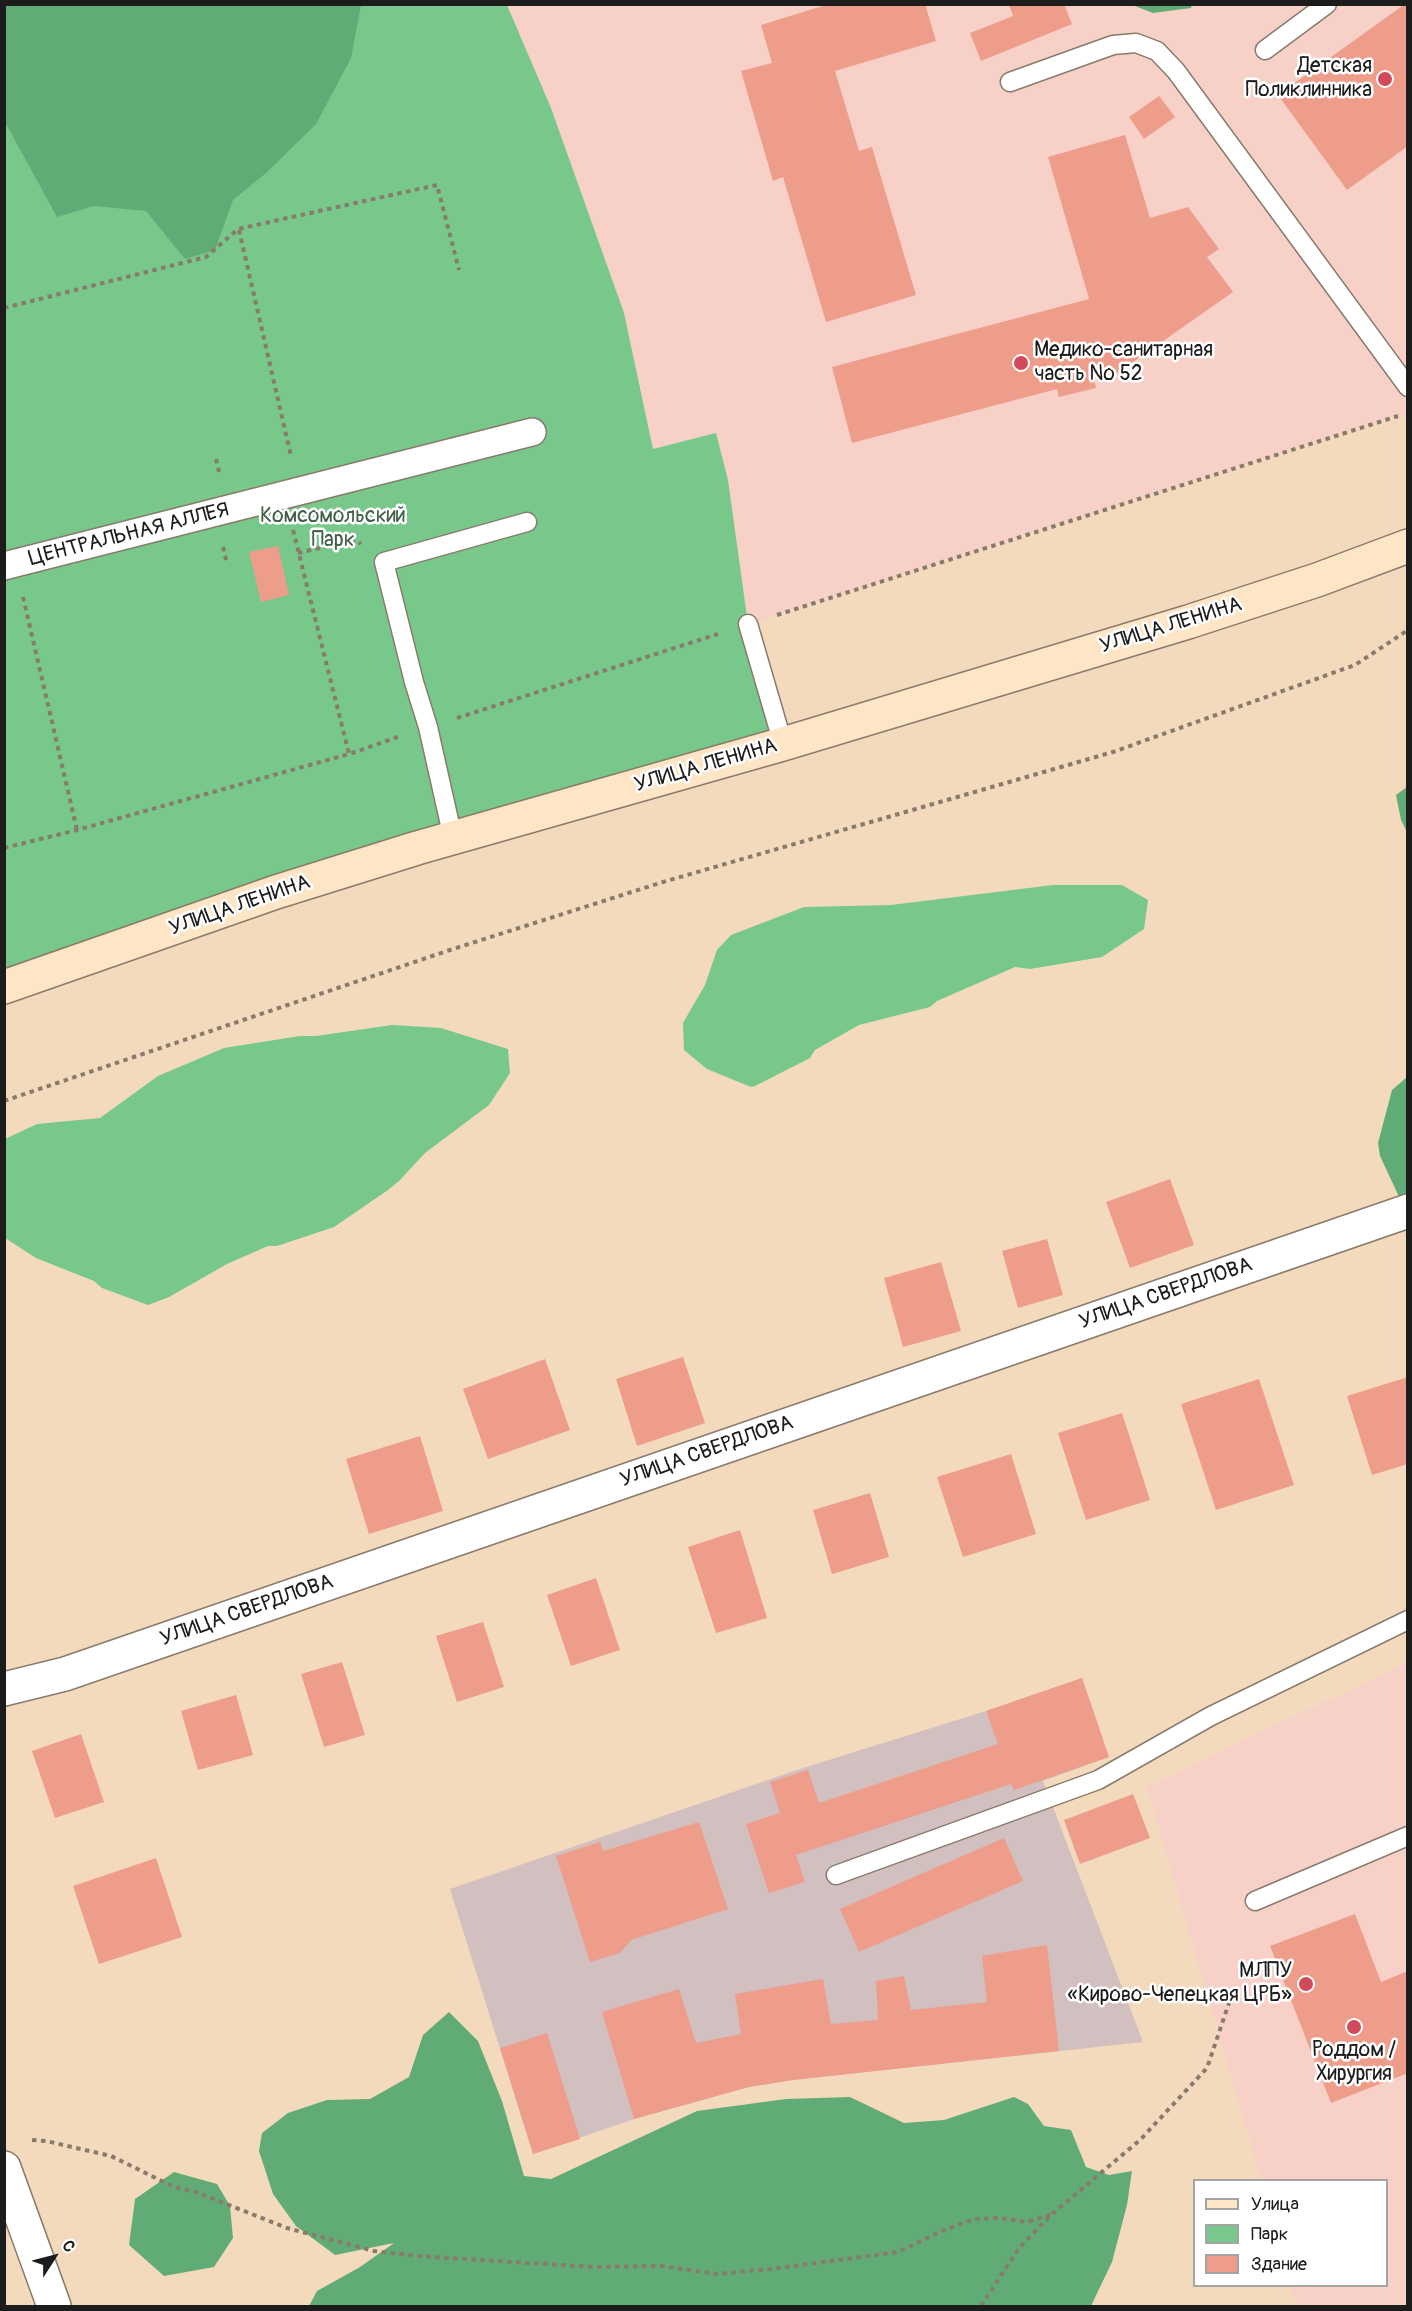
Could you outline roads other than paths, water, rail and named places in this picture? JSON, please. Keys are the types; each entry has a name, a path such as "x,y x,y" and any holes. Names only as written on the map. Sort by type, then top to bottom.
{"main road":[{"name":"УЛИЦА ЛЕНИНА","path":"4,987 276,892 453,838 783,744 1188,622 1317,580 1407,546"}],"street":[{"name":"ЦЕНТРАЛЬНАЯ АЛЛЕЯ","path":"10,565 532,432"},
{"name":"УЛИЦА СВЕРДЛОВА","path":"4,1689 65,1674 1407,1210"},
{"path":"4,2168 54,2307"}],"lane":[{"path":"1265,51 1328,4"},
{"path":"1010,82 1113,45 1137,43 1157,51 1176,71 1407,387"},
{"path":"453,838 428,727 414,682 384,562 527,522"},
{"path":"748,624 783,744"},
{"path":"836,1875 1098,1780 1211,1716 1407,1620"},
{"path":"1255,1901 1407,1836"}],"place":[{"name":"Детская Поликлинника","path":"1385,79"},
{"name":"Медико-санитарная часть № 52","path":"1021,363"},
{"name":"МЛПУ «Кирово-Чепецкая ЦРБ»","path":"1306,1984"},
{"name":"Роддом / Хирургия","path":"1354,2027"}],"park label":[{"name":"Комсомольский Парк","path":"333,529"}]}
